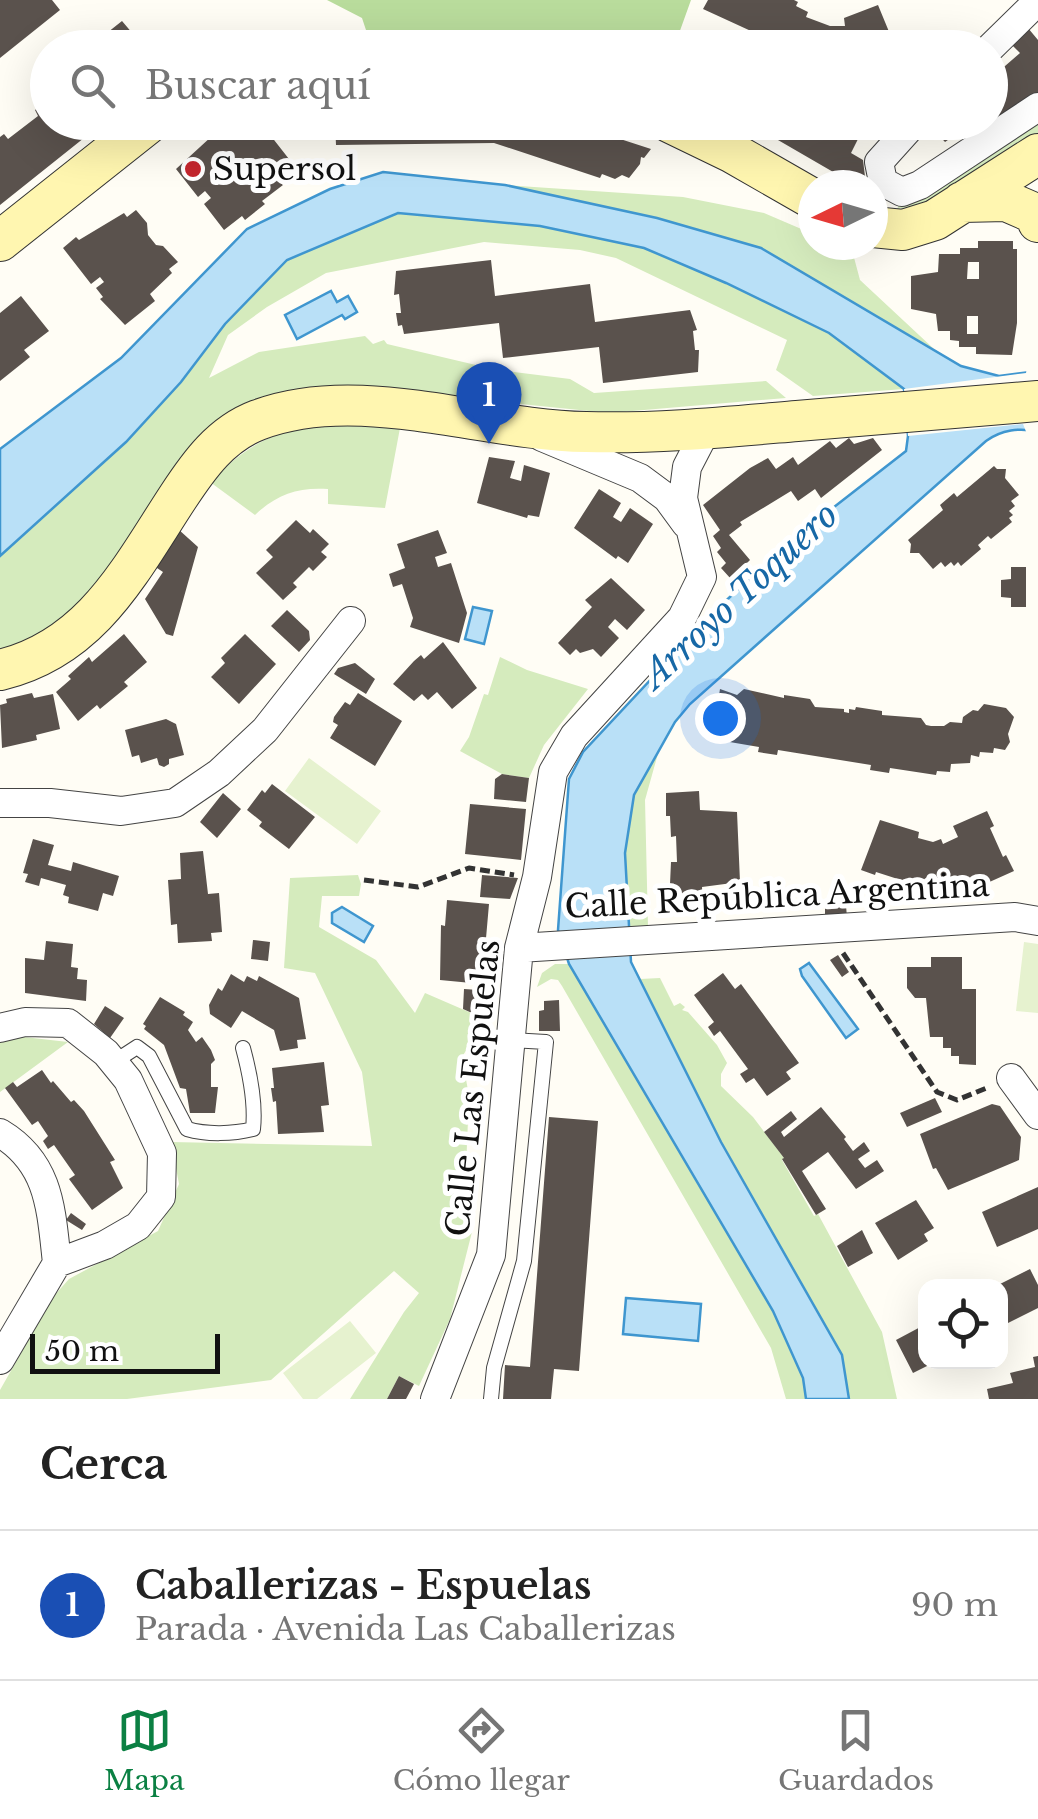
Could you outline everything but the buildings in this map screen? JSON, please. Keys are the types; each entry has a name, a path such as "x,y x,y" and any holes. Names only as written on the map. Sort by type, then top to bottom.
{"main road":[{"path":"0,241 127,140"},
{"path":"706,140 798,190"},
{"path":"888,228 903,230 935,220 1038,154"},
{"path":"962,202 1006,201 1036,214 1038,222"},
{"path":"0,670 28,664 84,628 117,590 218,442 253,422 292,409 351,404 518,427 586,432 716,428 1038,401"}],"street":[{"path":"1008,30 1038,1"},
{"path":"1008,127 1038,107"},
{"path":"899,140 879,162 884,182 902,192 920,185 988,140"},
{"path":"518,427 640,478 668,498 691,530"},
{"name":"Calle Las Espuelas","path":"435,1399 491,1255 511,1040 532,946 537,877 553,772 574,736 682,618 702,577 684,498 688,467 702,438 716,428"},
{"path":"0,804 50,803 121,811 175,802 219,773 265,730 351,621"},
{"name":"Calle República Argentina","path":"532,946 1015,918 1038,921"},
{"path":"0,1028 24,1022 68,1023 114,1062 128,1080 162,1154 161,1197 138,1226 105,1245 58,1264 0,1360"},
{"path":"1011,1078 1038,1115"},
{"path":"0,1132 25,1149 41,1175 52,1213 58,1264"}],"lane":[{"path":"491,1399 494,1368 524,1260 546,1042 511,1040"},
{"path":"114,1062 137,1047 149,1056 187,1129 241,1132 253,1128 254,1118 250,1073 243,1048"}],"path":[{"path":"364,880 418,888 469,868 518,875"},
{"path":"827,929 937,1092 957,1100 1011,1078"}],"green space":[{"path":"327,0 691,0 680,30 366,30 362,18"},
{"path":"1038,120 1038,134 971,180 935,199 897,209 901,201"},
{"path":"505,185 683,197 764,213 798,228 798,260 855,260 860,280 934,349 761,248 657,218"},
{"path":"398,213 540,226 644,248 829,333 904,389 813,396 776,370 787,340 616,258 580,250 484,242 326,273 228,335 209,378 259,352 365,336 373,344 384,340 387,344 497,370 570,379 594,393 766,381 786,398 609,413 365,388 317,387 279,394 103,578 73,615 41,638 0,651 0,556 126,442 181,382 225,324 287,260"},
{"path":"314,423 400,428 385,508 328,504 328,489 317,489 280,497 255,515 210,482 258,444"},
{"path":"500,657 588,689 544,745 529,778 502,774 460,751 484,694 488,695"},
{"path":"659,750 645,800 648,927 630,928 625,853 634,795"},
{"path":"309,758 381,811 357,844 285,791"},
{"path":"358,875 359,896 322,896 319,927 376,960 415,1013 425,993 492,1022 489,1037 473,1039 462,1057 469,1096 464,1216 475,1220 450,1319 419,1386 399,1376 387,1399 350,1399 419,1293 394,1271 271,1380 127,1399 0,1399 0,1390 53,1297 69,1279 158,1231 179,1184 171,1142 372,1146 362,1072 315,973 284,968 290,878"},
{"path":"1024,942 1038,944 1038,1013 1016,1011"},
{"path":"555,964 569,964 773,1311 803,1378 806,1399 786,1399 771,1348 562,986 551,979 537,987 542,973"},
{"path":"660,978 674,1006 680,1003 685,1007 682,1010 717,1045 727,1063 721,1074 721,1086 753,1117 784,1158 814,1216 818,1214 882,1332 897,1399 849,1399 842,1355 721,1142 640,979"},
{"path":"15,1036 68,1042 0,1092 0,1042"},
{"path":"350,1321 376,1353 317,1399 303,1399 283,1373"}],"water":[{"name":"Arroyo Toquero","path":"383,172 505,185 657,218 761,248 961,366 999,376 1038,371 1038,432 1011,431 986,441 690,704 675,722 634,795 625,853 631,962 721,1142 842,1355 849,1399 806,1399 803,1378 773,1311 569,964 558,930 569,779 583,752 714,612 784,546 906,451 904,389 829,333 644,248 540,226 398,213 287,260 225,324 181,382 126,442 0,556 0,449 121,358 247,229 330,189"},
{"path":"331,291 337,302 348,296 357,312 345,319 342,315 297,339 285,315"},
{"path":"473,607 492,611 484,644 465,639"},
{"path":"342,907 373,926 364,942 332,923 332,913"},
{"path":"809,963 858,1029 846,1038 802,976 800,969"},
{"path":"626,1298 701,1304 698,1341 623,1334"}],"pier":[{"path":"1038,366 1038,437 1027,434 1023,424 908,436 904,389 1026,373 1027,367"}],"place":[{"name":"Supersol","path":"193,169"},
{"name":"Caballerizas - Espuelas","path":"489,444"}]}
